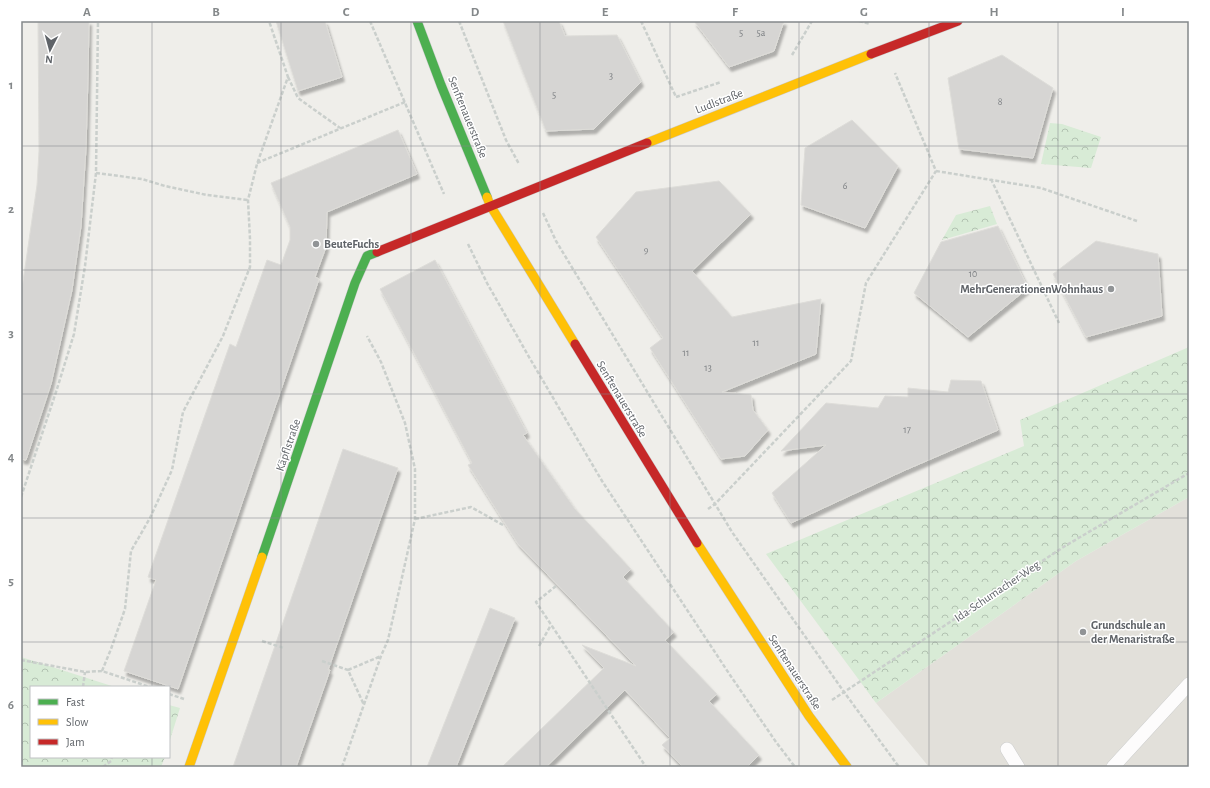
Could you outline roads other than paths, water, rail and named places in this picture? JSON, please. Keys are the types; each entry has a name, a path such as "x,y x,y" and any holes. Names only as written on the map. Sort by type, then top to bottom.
{"street":[{"name":"Senftenauerstraße","path":"417,21 490,205 685,526 809,716 847,767"},
{"name":"Ludlstraße","path":"490,205 958,21"},
{"name":"Käpflstraße","path":"189,767 237,632 356,283 367,256 490,205"}],"lane":[{"path":"1113,767 1189,684"},
{"path":"1007,749 1018,767"}],"place":[{"name":"BeuteFuchs","path":"316,244"},
{"name":"MehrGenerationenWohnhaus","path":"1111,289"},
{"name":"Grundschule an der Menaristraße","path":"1083,632"}]}
